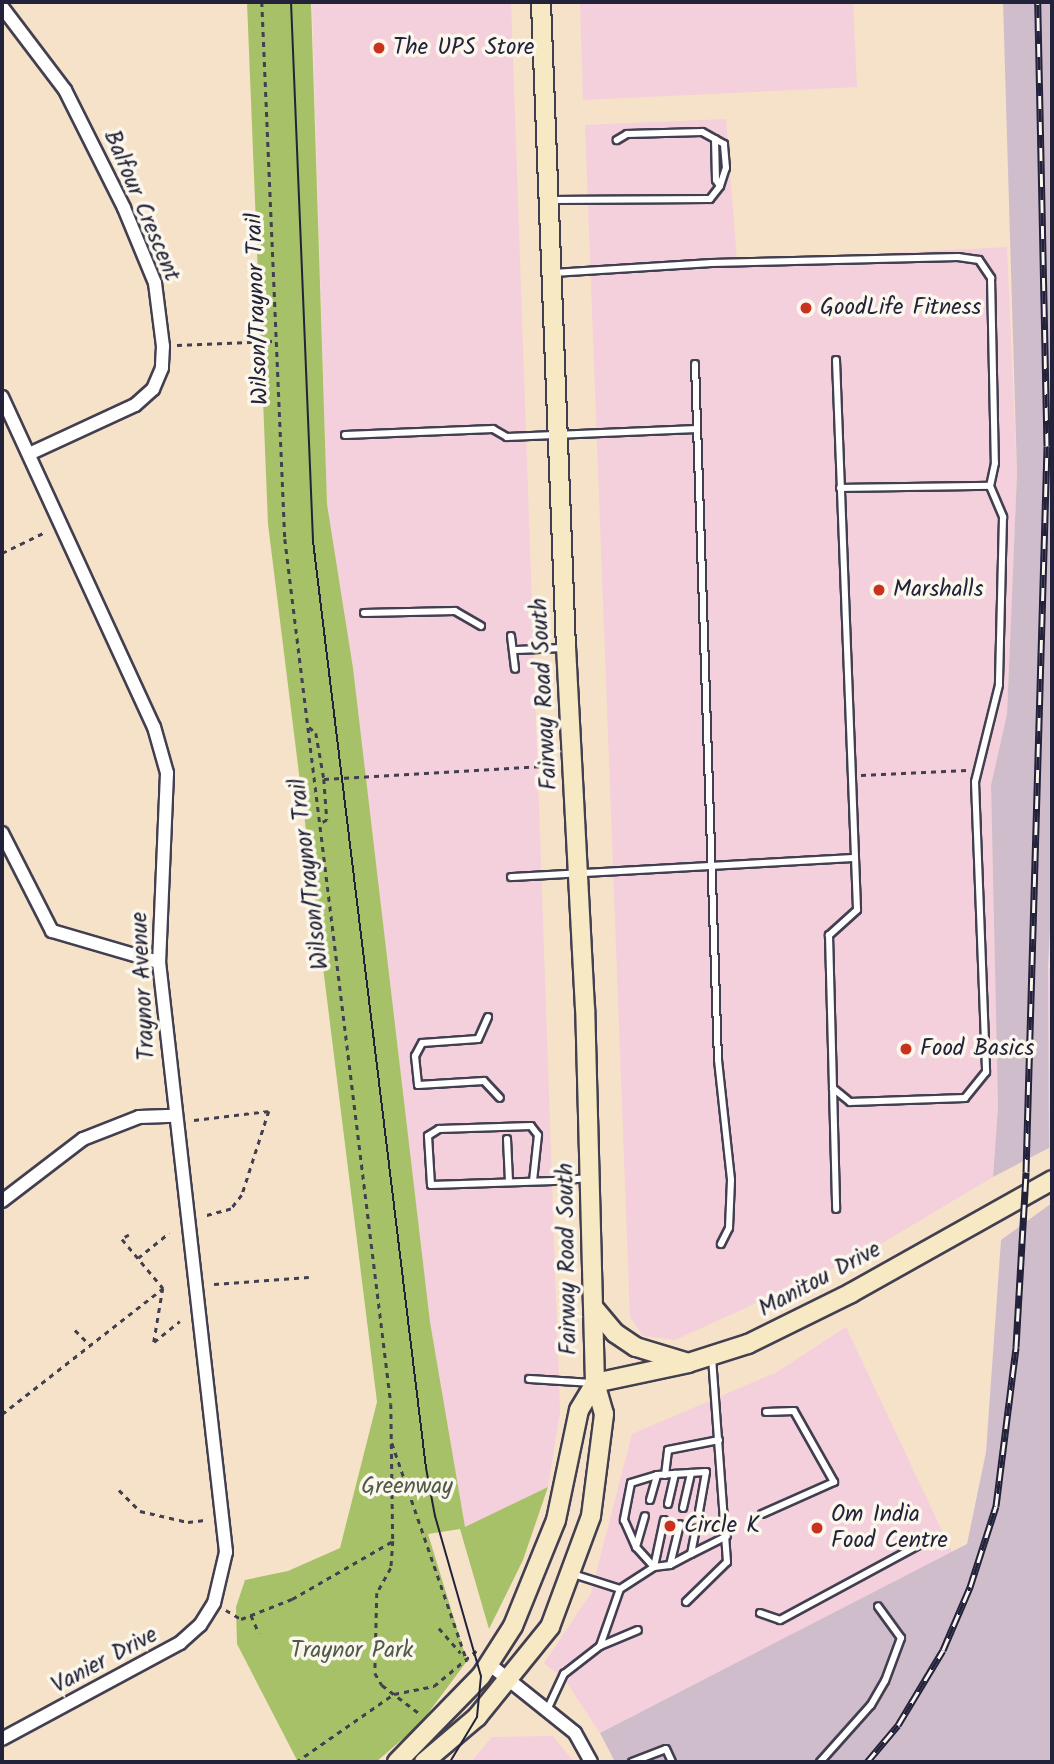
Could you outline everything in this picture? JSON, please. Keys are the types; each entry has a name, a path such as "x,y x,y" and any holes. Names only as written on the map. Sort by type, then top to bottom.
{"main road":[{"name":"Fairway Road South","path":"424,1762 477,1717 512,1678 550,1627 573,1574 591,1516 601,1459 604,1414 595,1383 591,1178 566,648 541,2"},
{"name":"Manitou Drive","path":"595,1383 712,1356 804,1318 1052,1180"},
{"path":"594,1308 615,1333 636,1347 688,1363"},
{"path":"397,1762 483,1657 537,1576 556,1520 579,1410 595,1383"}],"street":[{"name":"Balfour Crescent","path":"2,6 65,90 124,208 155,283 163,346 153,389 135,405 29,454"},
{"name":"Traynor Avenue","path":"2,397 161,748 169,798 159,962 174,1116 226,1552 214,1603"},
{"path":"2,833 52,930 159,962"},
{"path":"2,1201 83,1139 139,1117 174,1116"},
{"name":"Vanier Drive","path":"2,1740 179,1645 200,1625 214,1603"},
{"path":"483,1657 512,1678 575,1733 591,1762"}],"lane":[{"path":"548,200 710,199 720,186 716,180 715,139 702,132 627,134 617,139"},
{"path":"551,274 712,263 958,257 979,260 991,278 995,463 990,486 1003,517 999,685 978,769 986,1072 965,1098 850,1101 833,1088"},
{"path":"836,360 857,910 829,935 836,1209"},
{"path":"695,364 718,1060 730,1180 729,1228 721,1244"},
{"path":"345,435 493,429 507,437 697,429"},
{"path":"840,488 990,486"},
{"path":"364,613 455,611 481,626"},
{"path":"510,636 516,650 515,669"},
{"path":"516,650 566,648"},
{"path":"511,877 854,858"},
{"path":"488,1017 478,1039 422,1043 415,1056 418,1085 484,1081 500,1098"},
{"path":"533,1181 538,1135 531,1126 439,1129 428,1136 431,1185 533,1181 591,1178"},
{"path":"507,1139 509,1182"},
{"path":"686,1602 727,1562 712,1356"},
{"path":"529,1379 595,1383"},
{"path":"762,1514 834,1482 794,1411 766,1412"},
{"path":"666,1475 668,1450 719,1440"},
{"path":"654,1567 636,1547 624,1520 631,1483 657,1475 706,1472 699,1511"},
{"path":"683,1508 691,1473"},
{"path":"667,1504 675,1474"},
{"path":"650,1500 657,1475"},
{"path":"636,1547 645,1516"},
{"path":"654,1567 664,1520"},
{"path":"670,1565 680,1524"},
{"path":"691,1554 696,1528"},
{"path":"600,1646 620,1589 654,1567 670,1565 727,1536"},
{"path":"760,1613 780,1620 926,1541"},
{"path":"573,1574 620,1589"},
{"path":"820,1762 871,1705 885,1681 901,1638 878,1606"},
{"path":"548,1708 564,1674 600,1646 638,1630"},
{"path":"632,1762 666,1749 672,1762"}],"path":[{"name":"Wilson/Traynor Trail","path":"262,2 274,341 285,539 392,1443 391,1568 377,1593 375,1672 394,1693 424,1717"},
{"path":"177,345 274,341"},
{"path":"2,553 43,533"},
{"path":"309,727 316,733 324,779 327,820 320,824"},
{"path":"324,779 365,774 540,766"},
{"path":"851,775 978,769"},
{"path":"194,1120 269,1111 242,1195 231,1209 205,1216"},
{"path":"138,1258 169,1233"},
{"path":"129,1235 122,1239 163,1288 154,1342 180,1321"},
{"path":"214,1284 309,1277"},
{"path":"2,1414 163,1288"},
{"path":"75,1330 90,1345"},
{"path":"392,1443 467,1660"},
{"path":"119,1490 140,1511 188,1522 205,1520"},
{"path":"214,1603 241,1619 292,1599 393,1541"},
{"path":"251,1615 259,1633"},
{"path":"439,1628 467,1660"},
{"path":"296,1762 394,1693 434,1686 467,1660 483,1657"}],"shaded area":[{"path":"312,2 511,2 560,1412 548,1487 465,1528 430,1322 353,668 327,504"},
{"path":"580,2 853,2 857,87 583,100"},
{"path":"1003,2 1052,2 1052,887 1048,969 1049,1148 993,1177 998,1107 991,785 1007,714 1017,473"},
{"path":"726,119 737,261 1007,247 1017,473 1007,714 991,785 998,1107 993,1177 864,1254 675,1340 643,1336 630,1317 585,125"},
{"path":"1052,967 1052,1147 1049,1148 1048,969"},
{"path":"1052,1203 1052,1762 615,1762 600,1733 967,1544 986,1452 1001,1240"},
{"path":"846,1327 952,1552 600,1733 565,1680 544,1663 591,1593 632,1434 777,1372"},
{"path":"553,1736 574,1762 471,1762 492,1737"}],"green space":[{"name":"Greenway","path":"247,2 311,2 327,504 353,668 430,1322 465,1527 548,1487 523,1560 489,1629 460,1529 428,1534 467,1661 420,1724 376,1762 298,1762 237,1644 236,1607 245,1580 288,1571 340,1548 377,1402 268,524"}],"tram line":[{"path":"291,2 313,541 426,1468 435,1516 481,1676 477,1717 450,1762"}],"railway":[{"path":"867,1762 898,1725 943,1650 970,1587 996,1506 1016,1347 1026,1172 1047,446 1038,2"}],"place":[{"name":"The UPS Store","path":"379,48"},
{"name":"GoodLife Fitness","path":"806,308"},
{"name":"Marshalls","path":"879,590"},
{"name":"Food Basics","path":"906,1049"},
{"name":"Circle K","path":"670,1526"},
{"name":"Om India Food Centre","path":"817,1528"}],"park label":[{"name":"Traynor Park","path":"352,1651"}]}
